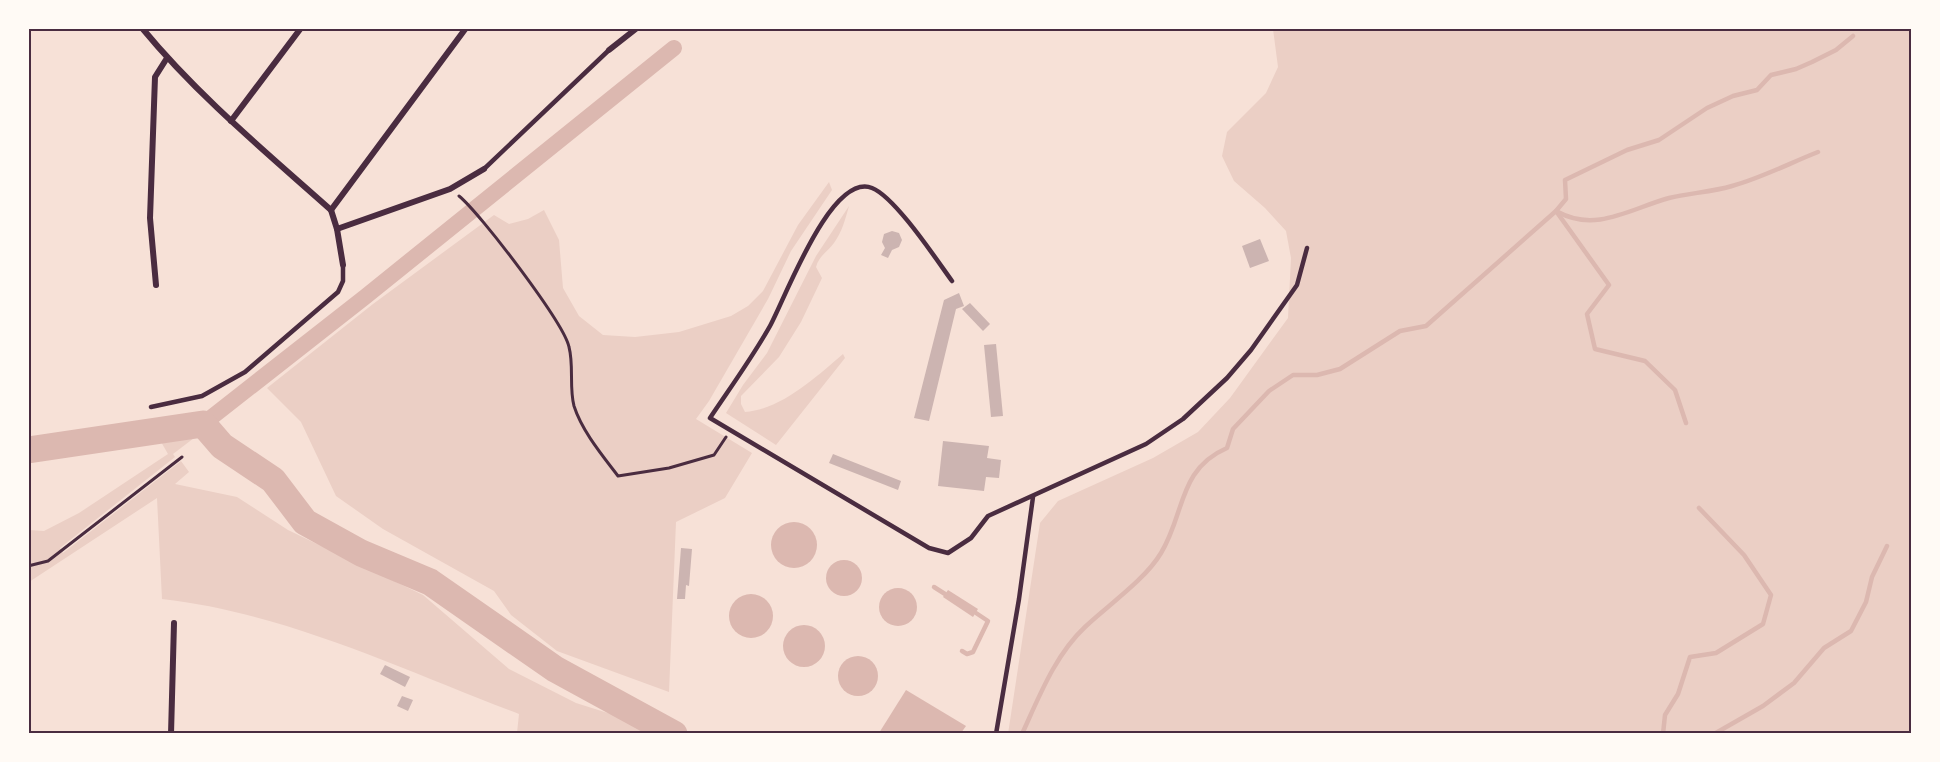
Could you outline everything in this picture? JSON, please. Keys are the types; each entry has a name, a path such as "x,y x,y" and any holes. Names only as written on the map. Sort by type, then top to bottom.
{"street":[{"path":"142,28 166,58 231,121 331,210 337,229 343,265"},
{"path":"231,121 301,28"},
{"path":"331,210 466,28"},
{"path":"609,50 637,28"},
{"path":"156,285 150,218 155,76 166,58"},
{"path":"337,229 450,189 484,169"},
{"path":"171,734 174,623"}],"lane":[{"path":"484,169 609,50"},
{"path":"952,280 888,198 872,188 859,186 846,193 799,261 770,326 710,418 929,548 948,553 970,538 988,516 1146,444 1184,419 1227,378 1251,350 1297,285 1307,248"},
{"path":"151,407 202,396 245,372 338,292 343,280 343,265"},
{"path":"996,734 1019,599 1033,497"}],"path":[{"path":"450,189 471,205 541,300 569,345 574,406 596,447 618,476 669,468 714,455 731,431"},
{"path":"28,566 48,561 182,458"}],"shaded area":[{"path":"1273,29 1911,29 1911,733 1008,734 1040,523 1058,501 1153,458 1198,432 1230,398 1288,318 1291,258 1286,231 1265,208 1234,181 1222,156 1227,132 1266,93 1278,67"},
{"path":"829,182 832,190 791,251 768,299 709,401 696,419 752,453 725,498 676,522 669,692 557,651 511,615 494,591 383,529 336,496 301,422 267,388 373,304 494,215 509,224 528,219 544,210 559,240 563,288 579,316 603,335 635,337 679,332 731,316 748,306 763,291 798,225"},
{"path":"849,206 839,235 817,263 816,267 822,278 801,322 779,357 741,396 741,404 745,412 772,405 798,391 843,354 845,358 776,445 726,413 767,353 816,256"},
{"path":"194,438 173,454 175,457 60,548 63,553 181,461 189,472 175,484 237,497 288,530 423,595 509,669 576,703 630,720 653,733 517,733 519,714 344,645 254,617 208,606 162,599 157,498 29,582 29,530 44,531 79,513 168,454 160,440"},
{"path":"794,522 810,529 817,545 810,561 794,568 778,561 771,545 778,529"},
{"path":"844,560 857,565 862,578 857,591 844,596 831,591 826,578 831,565"},
{"path":"898,588 912,593 917,607 912,621 898,626 884,621 879,607 884,593"},
{"path":"948,590 978,609 973,617 943,597"},
{"path":"751,594 760,595 767,600 772,607 772,625 767,632 760,637 751,638 742,637 735,632 730,625 729,616 730,607 735,600 742,595"},
{"path":"804,625 812,626 819,631 824,638 824,654 819,661 812,666 804,667 796,666 789,661 784,654 783,646 784,638 789,631 796,626"},
{"path":"858,656 866,657 872,662 877,668 877,684 872,690 866,695 858,696 850,695 844,690 839,684 838,676 839,668 844,662 850,657"},
{"path":"906,690 966,726 961,733 879,733"}],"building":[{"path":"892,231 899,233 902,240 899,247 892,250 888,258 881,255 885,248 882,242 884,234"},
{"path":"1260,239 1269,261 1250,268 1242,246"},
{"path":"959,293 964,306 956,309 929,421 914,418 944,300"},
{"path":"970,303 990,324 983,331 962,309"},
{"path":"996,344 1003,416 991,417 984,345"},
{"path":"943,441 989,446 987,458 1001,460 999,478 986,477 984,491 938,486"},
{"path":"833,454 901,481 898,490 829,463"},
{"path":"681,548 692,549 689,586 686,585 685,599 677,599"},
{"path":"385,665 410,677 405,687 380,674"},
{"path":"402,696 413,700 408,711 397,706"}],"waterway":[{"path":"1022,734 1041,691 1065,650 1085,627 1136,583 1154,563 1169,538 1185,494 1199,468 1211,457 1227,448 1233,429 1269,391 1293,375 1317,375 1340,369 1400,331 1426,326 1556,211 1566,199 1565,180 1627,150 1659,140 1707,108 1733,96 1757,90 1771,75 1796,69 1812,62 1836,50 1853,36"},
{"path":"203,424 365,297 674,48"},
{"path":"1558,212 1572,218 1586,220 1614,217 1669,198 1743,183 1818,152"},
{"path":"1556,211 1609,285 1587,314 1595,349 1645,361 1675,390 1686,423"},
{"path":"28,450 203,424 222,446 273,480 305,522 361,553 430,582 555,669 674,734"},
{"path":"1663,734 1665,715 1678,694 1690,657 1716,653 1763,624 1771,595 1744,555 1699,508"},
{"path":"1714,734 1763,706 1794,683 1824,648 1851,631 1866,602 1872,577 1887,546"},
{"path":"934,587 945,594"},
{"path":"962,651 967,654 973,652 988,621 976,613"}]}
